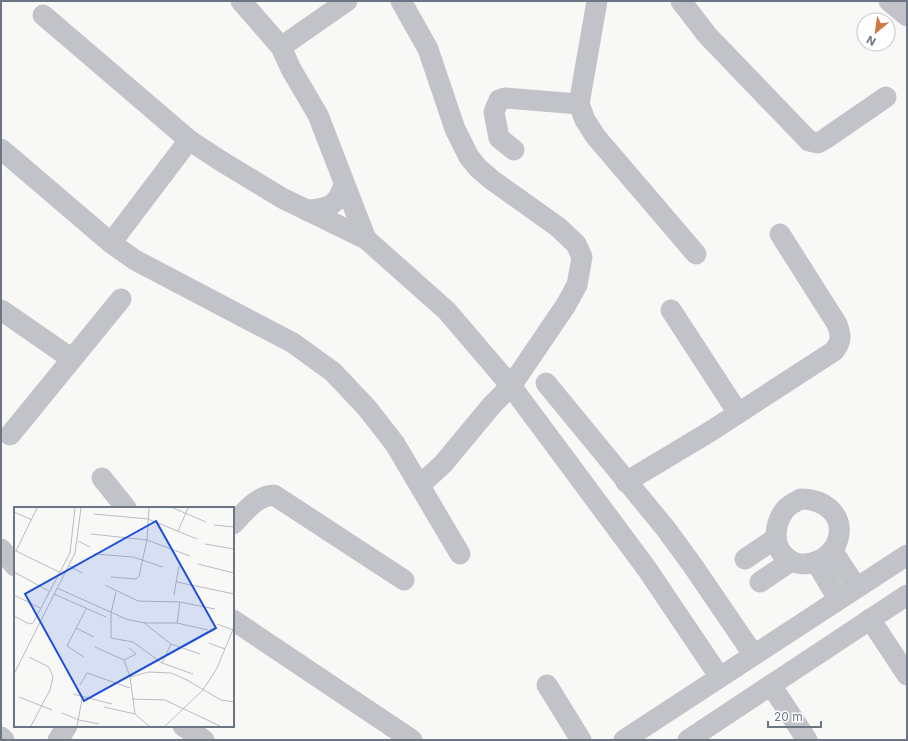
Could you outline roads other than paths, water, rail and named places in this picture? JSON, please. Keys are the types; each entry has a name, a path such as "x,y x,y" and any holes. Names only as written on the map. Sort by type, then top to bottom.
{"street":[{"path":"240,1 281,47 291,69 318,115 366,239"},
{"path":"281,47 347,1"},
{"path":"401,1 428,49 455,129 469,157 478,168 492,180 558,227 576,244 582,257 577,285 566,305 511,386 492,405 442,464 420,485"},
{"path":"596,1 579,104 585,120 596,137 696,254"},
{"path":"681,1 707,35 809,141 818,143 825,140 886,97"},
{"path":"889,1 907,16"},
{"path":"43,15 189,140 221,161 306,210 366,239 447,311 511,386 647,569 719,676"},
{"path":"514,150 499,138 494,112 499,100 505,98 579,104"},
{"path":"111,243 189,140"},
{"path":"1,150 111,243 136,260 293,343 332,372 367,408 396,444 460,554"},
{"path":"306,210 328,207 341,196 344,184"},
{"path":"626,482 738,413 834,351 840,344 841,334 837,324 780,234"},
{"path":"10,435 121,299"},
{"path":"1,310 72,359"},
{"path":"671,310 738,413"},
{"path":"546,383 693,566 753,654"},
{"path":"102,478 125,507"},
{"path":"234,523 254,502 266,495 274,495 404,580"},
{"path":"801,499 810,499 822,503 832,510 838,522 838,540 824,556 799,564 785,557 777,545 776,538 778,524 784,511 801,499"},
{"path":"745,559 776,538"},
{"path":"1,549 14,565"},
{"path":"624,740 719,676 907,555"},
{"path":"824,556 838,599"},
{"path":"824,556 856,588"},
{"path":"760,582 791,561"},
{"path":"688,740 907,595"},
{"path":"870,619 907,675"},
{"path":"234,621 412,740"},
{"path":"547,685 581,740"},
{"path":"771,685 807,740"},
{"path":"58,740 66,727"},
{"path":"184,727 204,740"},
{"path":"1,737 4,740"}]}
